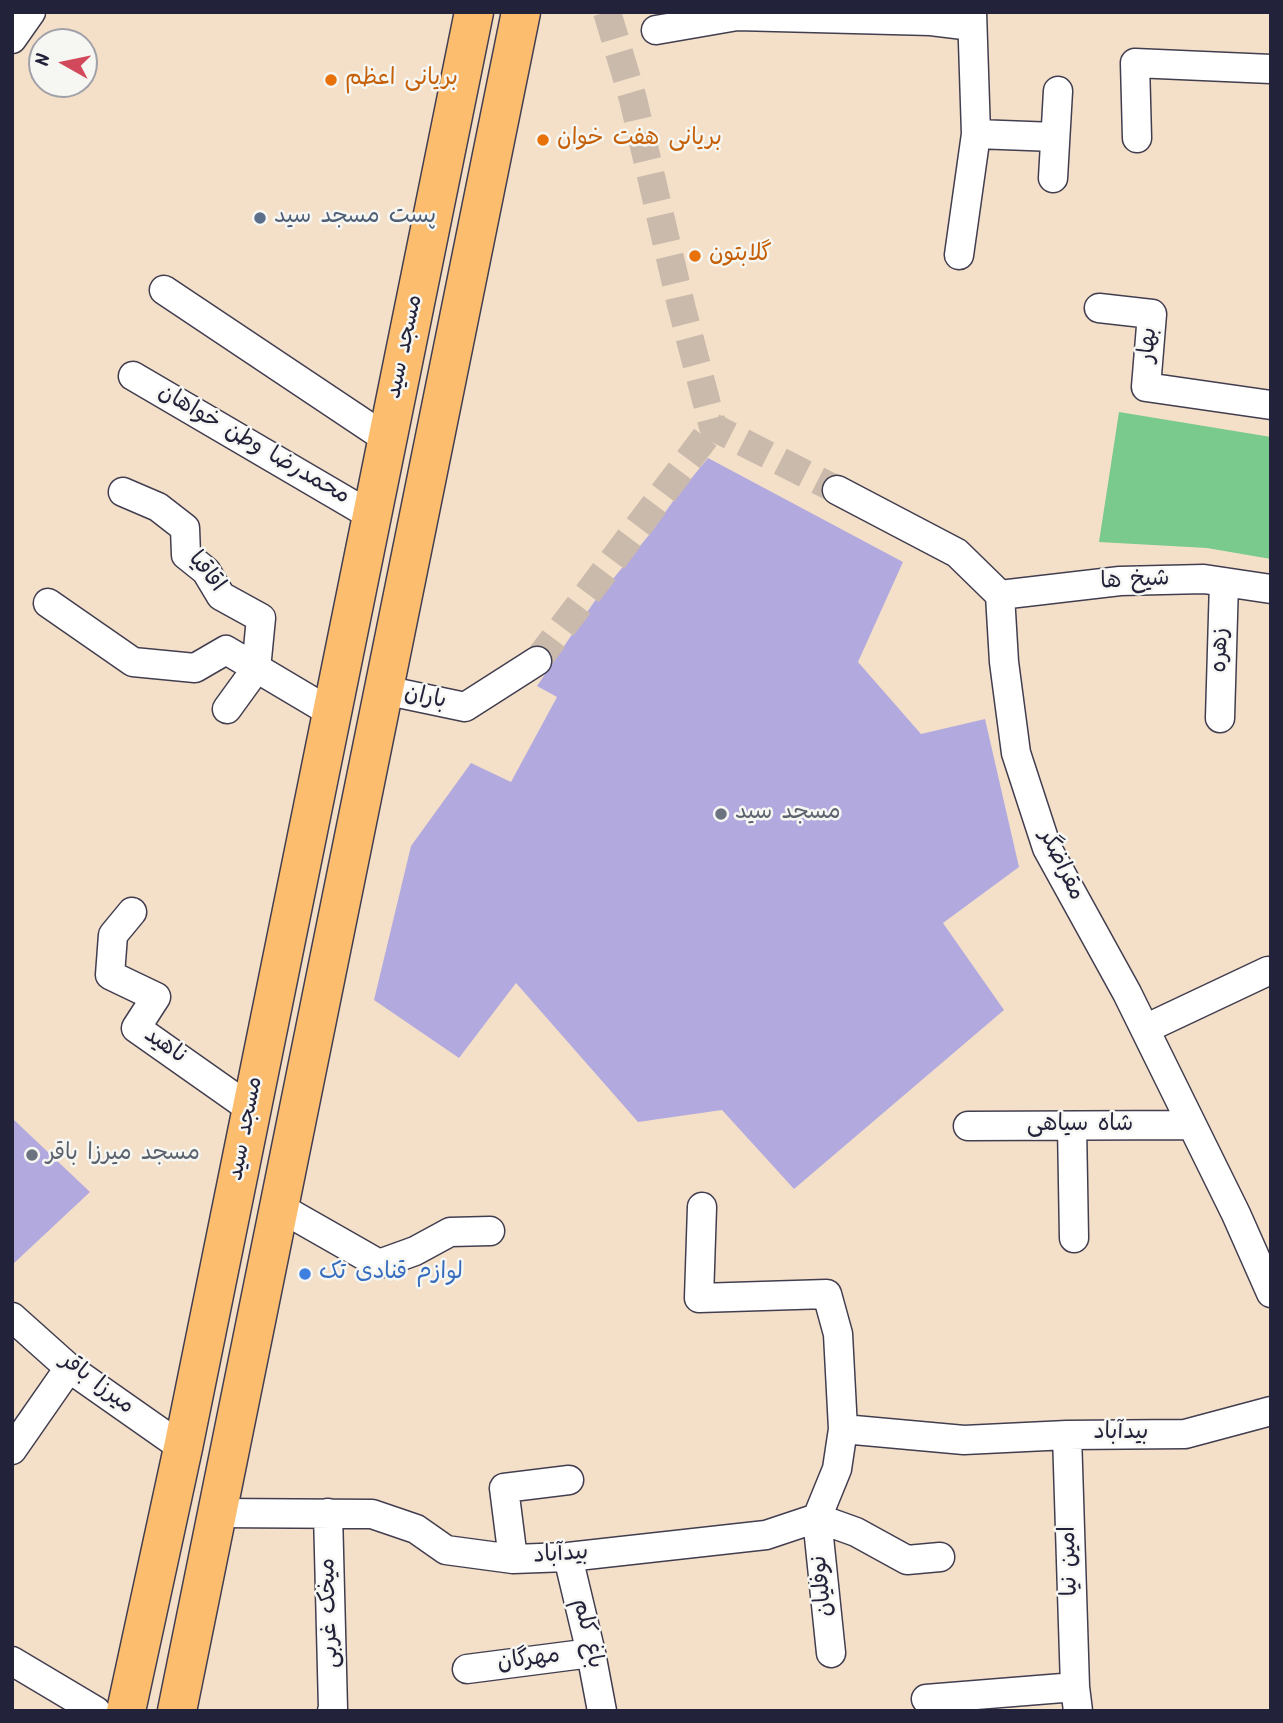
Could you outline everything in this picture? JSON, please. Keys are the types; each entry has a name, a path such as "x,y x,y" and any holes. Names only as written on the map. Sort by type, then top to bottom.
{"main road":[{"name":"مسجد سید","path":"126,1711 183,1448 474,12"},
{"name":"مسجد سید","path":"177,1711 521,12"},
{"path":"404,359 450,365"}],"street":[{"path":"12,39 31,12"},
{"path":"656,30 737,16 931,21 972,19 976,134 959,255"},
{"path":"1137,138 1135,63 1271,69"},
{"path":"1053,178 1058,91"},
{"path":"976,134 1055,137"},
{"path":"164,290 387,439"},
{"name":"بهار","path":"1099,307 1152,314 1146,387 1271,405"},
{"name":"محمدرضا وطن خواهان","path":"133,376 372,516"},
{"path":"837,490 957,553 1000,595"},
{"name":"اقاقیا","path":"123,492 158,507 185,528 186,555 206,571 221,596 261,618 256,668"},
{"name":"شیخ ها","path":"1000,595 1120,580 1204,579 1271,589"},
{"name":"زهره","path":"1220,718 1224,582"},
{"name":"مقراضگر","path":"1000,595 1004,662 1016,752 1047,848 1128,993 1236,1214 1271,1293"},
{"path":"48,603 133,662 195,668 226,650 332,713"},
{"name":"باران","path":"384,690 465,707 537,661"},
{"path":"227,709 256,668"},
{"name":"ناهید","path":"132,912 113,935 110,975 156,997 136,1028 251,1109"},
{"path":"1145,1029 1268,971"},
{"name":"شاه سیاهی","path":"968,1126 1192,1125"},
{"path":"1072,1126 1074,1238"},
{"path":"279,1207 379,1264 415,1251 450,1232 490,1231"},
{"path":"702,1207 699,1298 827,1294 838,1334 843,1429 837,1469 817,1518 856,1532 907,1560 940,1557"},
{"name":"میرزا باقر","path":"12,1317 69,1368 183,1448"},
{"path":"12,1450 69,1368"},
{"name":"بیدآباد","path":"843,1429 964,1440 1067,1435 1185,1434 1271,1411"},
{"name":"امین نیا","path":"926,1699 1077,1699 1067,1435"},
{"path":"513,1559 504,1488 569,1480"},
{"name":"بیدآباد","path":"217,1513 372,1514 416,1529 446,1550 513,1559 568,1557 766,1535 817,1518"},
{"name":"میخک غربی","path":"328,1513 332,1711"},
{"name":"نوفلیان","path":"817,1518 831,1653"},
{"name":"باغ کلم","path":"568,1557 602,1711"},
{"name":"مهرگان","path":"467,1669 591,1653"},
{"path":"12,1661 96,1711"}],"green space":[{"path":"1119,412 1271,437 1271,559 1207,548 1099,542"}],"building":[{"name":"مسجد سید","path":"708,458 903,562 858,662 921,734 985,719 1019,867 943,923 1004,1010 794,1189 722,1110 638,1122 516,983 459,1058 374,1000 411,846 471,763 511,782 557,697 537,686 594,602"},
{"name":"مسجد میرزا باقر","path":"12,1118 90,1192 12,1265"}],"tunnel":[{"path":"607,12 633,99 681,305 713,427 837,490"},
{"path":"537,661 713,427"}],"place":[{"name":"بریانی اعظم","path":"331,80"},
{"name":"بریانی هفت خوان","path":"543,140"},
{"name":"پست مسجد سید","path":"260,218"},
{"name":"گلابتون","path":"695,256"},
{"name":"مسجد سید","path":"721,814"},
{"name":"مسجد میرزا باقر","path":"32,1155"},
{"name":"لوازم قنادی تک","path":"305,1274"}]}
